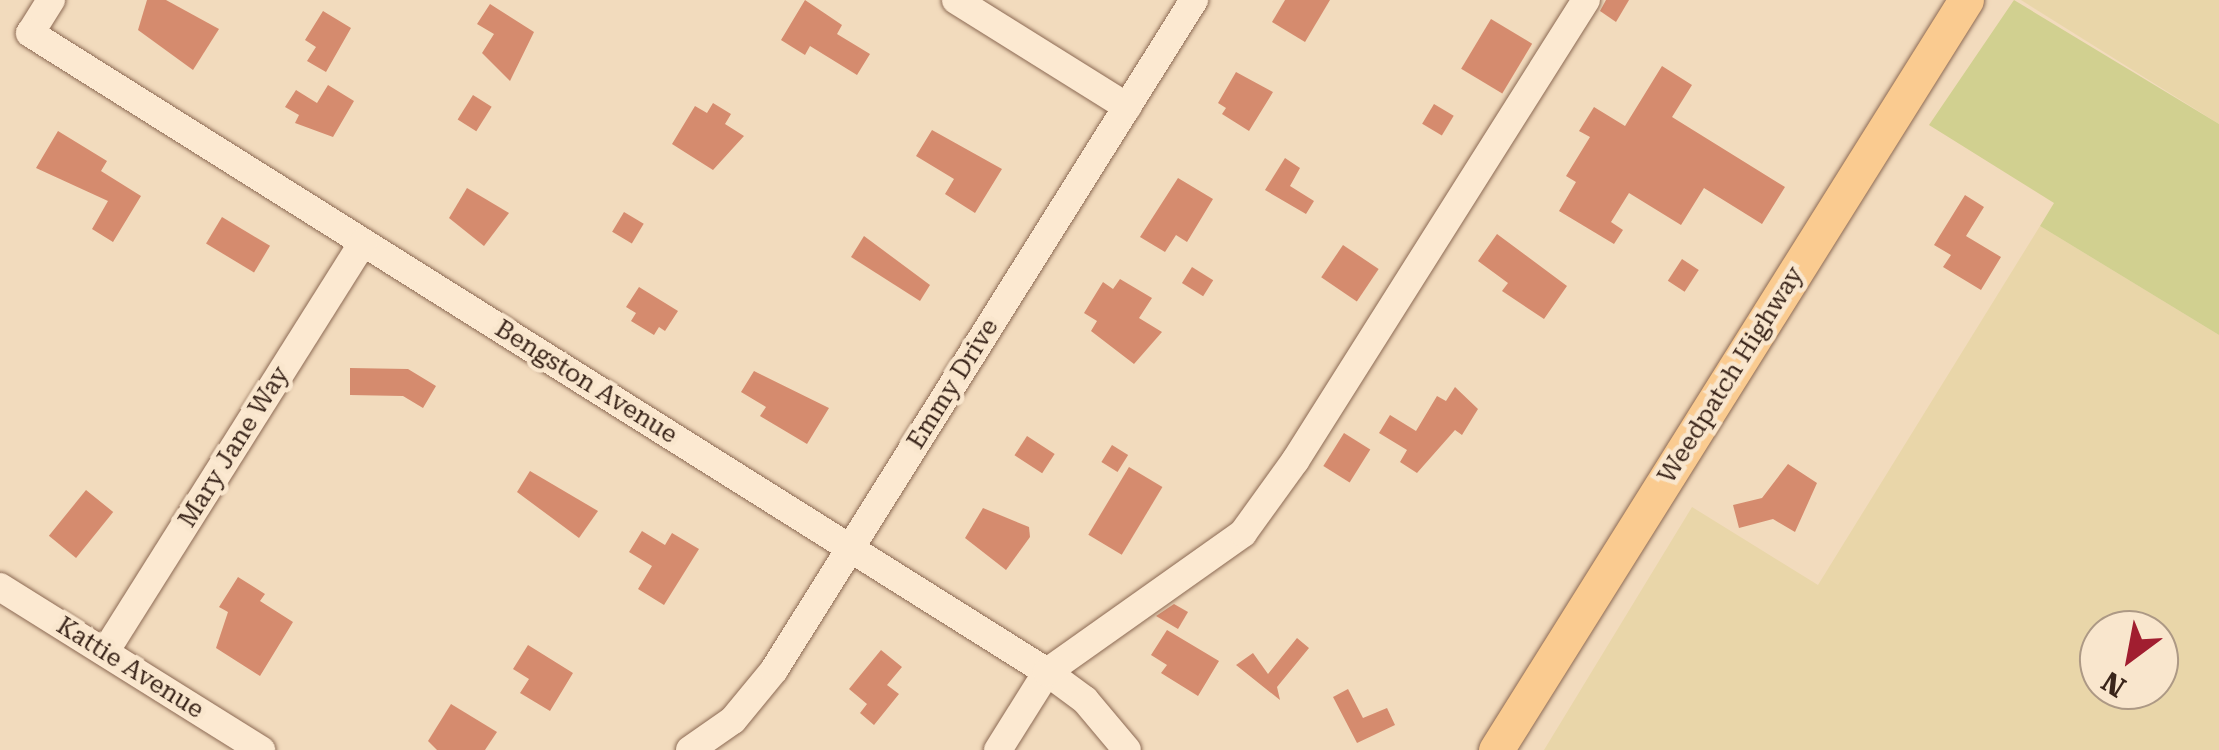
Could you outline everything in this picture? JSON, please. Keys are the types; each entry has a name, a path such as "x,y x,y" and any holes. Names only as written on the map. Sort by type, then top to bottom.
{"main road":[{"name":"Weedpatch Highway","path":"1496,750 1966,0"}],"street":[{"name":"Bengston Avenue","path":"50,0 30,33 1047,672 1085,700 1127,750"},
{"path":"956,0 1127,107"},
{"name":"Emmy Drive","path":"690,750 733,720 774,670 1194,0"},
{"path":"998,750 1047,672 1243,532 1295,462 1586,0"},
{"name":"Mary Jane Way","path":"105,652 362,242"},
{"name":"Kattie Avenue","path":"0,587 261,750"}],"shaded area":[{"path":"2014,0 2219,124 2219,335 2040,226 2054,203 1929,125"},
{"path":"2021,0 2219,0 2219,124"},
{"path":"2040,226 2219,335 2219,750 1544,750 1692,507 1818,585"}],"building":[{"path":"147,0 166,0 219,29 193,70 138,30"},
{"path":"805,0 842,25 837,34 870,54 857,75 810,46 805,55 781,40"},
{"path":"1285,0 1330,0 1305,42 1272,22"},
{"path":"1606,0 1629,0 1616,22 1600,11"},
{"path":"490,4 534,32 510,81 482,53 494,34 477,24"},
{"path":"323,11 351,28 326,72 307,61 316,47 305,40"},
{"path":"1491,19 1532,44 1502,93 1461,69"},
{"path":"1662,66 1692,85 1672,117 1785,187 1762,224 1704,188 1681,225 1629,193 1611,222 1623,230 1614,244 1559,211 1576,182 1566,176 1590,137 1579,131 1594,107 1625,126"},
{"path":"1236,72 1273,92 1249,131 1222,114 1226,108 1218,103"},
{"path":"328,85 354,101 333,137 295,123 299,115 285,107 296,90 317,103"},
{"path":"473,95 492,107 476,131 458,120"},
{"path":"713,103 731,114 725,124 744,136 713,170 672,144 695,106 707,113"},
{"path":"1434,104 1454,116 1442,136 1422,124"},
{"path":"932,130 1002,169 975,213 945,194 954,179 916,156"},
{"path":"58,131 107,161 101,171 141,196 113,242 92,229 108,201 36,168"},
{"path":"1285,158 1300,168 1290,186 1314,201 1306,214 1265,190"},
{"path":"1178,178 1213,199 1187,242 1176,235 1165,252 1140,237"},
{"path":"467,188 509,213 484,246 449,218"},
{"path":"1965,195 1984,207 1966,236 2001,257 1981,290 1943,267 1951,255 1934,245"},
{"path":"624,212 644,224 632,244 612,232"},
{"path":"222,217 270,246 254,272 206,244"},
{"path":"1497,234 1567,286 1544,319 1502,291 1508,283 1478,261"},
{"path":"864,236 930,285 920,301 851,257"},
{"path":"1343,245 1379,269 1357,301 1321,277"},
{"path":"1682,259 1699,270 1685,292 1668,281"},
{"path":"1192,267 1213,280 1203,296 1182,283"},
{"path":"1120,279 1152,298 1139,318 1162,332 1134,364 1091,331 1097,321 1084,313 1103,282 1113,289"},
{"path":"639,287 678,311 665,331 659,327 654,335 631,321 636,313 626,307"},
{"path":"350,368 408,369 436,386 423,408 403,396 350,395"},
{"path":"754,371 829,408 807,444 760,416 766,407 741,392"},
{"path":"1455,387 1478,409 1462,435 1455,430 1417,473 1400,462 1407,450 1379,433 1390,415 1416,431 1437,396 1446,401"},
{"path":"1344,433 1370,449 1350,483 1323,466"},
{"path":"1027,436 1055,454 1042,473 1014,455"},
{"path":"1112,445 1128,455 1118,472 1101,462"},
{"path":"1788,464 1817,483 1795,532 1773,519 1739,528 1733,505 1762,498"},
{"path":"1129,467 1162,487 1122,555 1088,535"},
{"path":"530,471 598,511 579,538 517,492"},
{"path":"86,490 113,512 76,558 49,536"},
{"path":"983,508 1029,527 1030,537 1006,570 965,538"},
{"path":"642,531 665,545 672,533 699,549 664,605 638,589 652,566 629,552"},
{"path":"238,577 265,594 260,601 293,622 260,676 216,648 228,612 219,607"},
{"path":"1174,604 1188,612 1178,629 1156,616"},
{"path":"1167,630 1219,661 1198,696 1161,673 1167,665 1151,655"},
{"path":"1297,638 1309,648 1277,687 1280,700 1236,665 1253,653 1268,674"},
{"path":"528,645 573,673 550,711 520,693 529,679 513,669"},
{"path":"881,650 902,667 887,685 899,694 874,725 860,713 867,704 849,689"},
{"path":"1348,689 1363,718 1387,708 1395,725 1357,743 1333,697"},
{"path":"451,704 497,732 485,750 437,750 428,741"}]}
